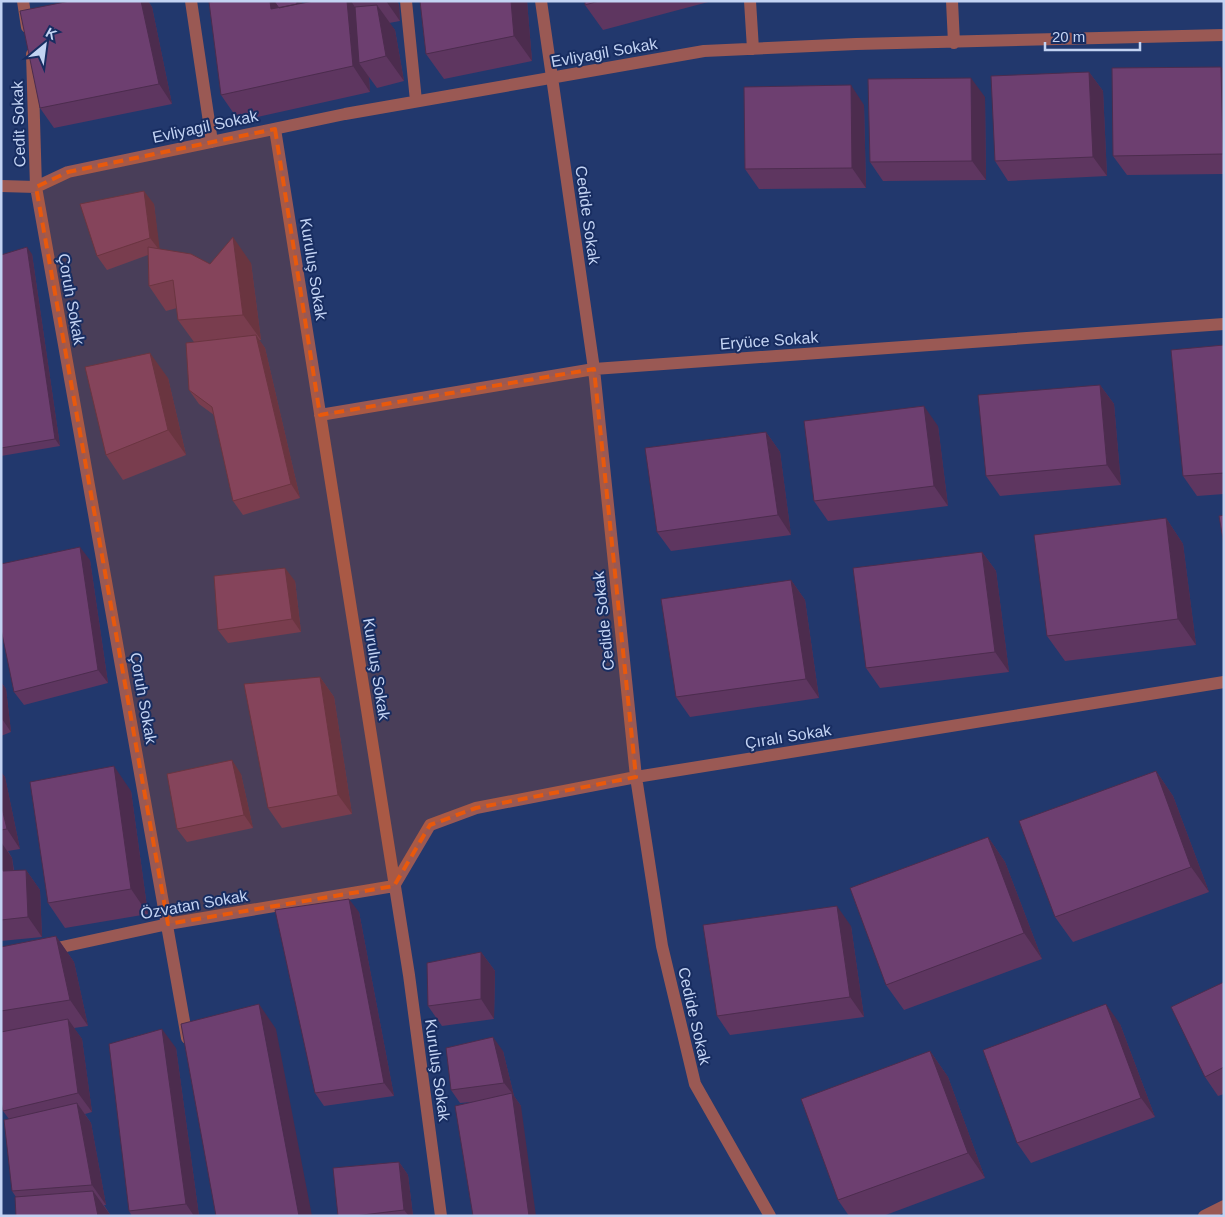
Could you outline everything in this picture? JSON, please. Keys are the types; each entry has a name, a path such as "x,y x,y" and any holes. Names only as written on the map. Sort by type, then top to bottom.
{"street":[{"name":"Cedit Sokak","path":"23,1 32,55 36,186"},
{"path":"191,1 212,142"},
{"path":"406,1 416,101"},
{"name":"Cedide Sokak","path":"541,1 594,369 636,777 662,946 695,1084 770,1216"},
{"path":"750,1 753,49"},
{"path":"952,1 954,43"},
{"name":"Evliyagil Sokak","path":"1,186 36,186 68,172 275,129 416,101 704,51 1224,35"},
{"name":"Kuruluş Sokak","path":"275,129 409,975 441,1216"},
{"name":"Çoruh Sokak","path":"36,186 190,1051"},
{"name":"Eryüce Sokak","path":"320,415 594,369 1224,324"},
{"name":"Çıralı Sokak","path":"394,886 430,825 476,808 636,777 1224,682"},
{"name":"Özvatan Sokak","path":"38,952 168,924 394,886"},
{"path":"1204,1216 1224,1206"}],"highlighted area":[{"path":"275,129 320,415 594,369 636,777 476,808 430,825 394,886 168,924 36,187 68,172"}],"building":[{"path":"70,1 141,1 159,84 40,108 20,11"},
{"path":"270,1 271,9 314,1 347,1 353,66 221,95 209,2"},
{"path":"274,1 297,1 297,4 279,8"},
{"path":"420,1 511,1 514,36 426,54"},
{"path":"585,1 599,1 585,5"},
{"path":"377,5 386,56 359,63 355,7"},
{"path":"1221,67 1223,154 1113,156 1112,68"},
{"path":"1089,72 1093,157 995,161 991,76"},
{"path":"971,78 972,161 870,162 868,79"},
{"path":"851,85 852,168 745,169 744,87"},
{"path":"144,191 150,238 97,256 80,204"},
{"path":"233,237 243,315 178,320 173,280 149,286 148,247 191,254 210,264"},
{"path":"27,247 55,439 1,448 1,255"},
{"path":"256,335 291,484 233,501 212,407 189,390 186,343"},
{"path":"1224,345 1224,473 1183,476 1171,350"},
{"path":"150,353 168,430 106,455 85,367"},
{"path":"1100,385 1107,465 986,476 978,395"},
{"path":"924,406 934,486 814,501 804,421"},
{"path":"766,432 778,515 657,532 645,448"},
{"path":"1224,515 1224,545 1219,516"},
{"path":"1166,518 1178,619 1047,636 1034,535"},
{"path":"80,547 98,670 14,692 1,629 1,564"},
{"path":"982,552 995,652 866,668 853,568"},
{"path":"285,568 292,619 218,630 214,576"},
{"path":"791,580 806,679 676,697 661,599"},
{"path":"320,677 338,795 268,808 244,684"},
{"path":"232,760 244,815 177,829 167,774"},
{"path":"114,766 131,889 48,903 30,782"},
{"path":"1156,771 1191,867 1055,917 1019,821"},
{"path":"1,804 7,829 1,830"},
{"path":"988,837 1024,933 886,985 850,888"},
{"path":"1,859 3,871 26,870 28,917 1,920"},
{"path":"349,899 384,1083 315,1093 275,910"},
{"path":"837,906 850,997 717,1016 703,925"},
{"path":"56,936 70,1000 1,1011 1,947"},
{"path":"481,952 481,999 428,1006 427,963"},
{"path":"1224,982 1224,1067 1205,1077 1171,1007"},
{"path":"259,1004 299,1216 216,1216 181,1024"},
{"path":"1106,1004 1141,1098 1017,1143 983,1050"},
{"path":"68,1019 78,1093 3,1111 1,1102 1,1032"},
{"path":"162,1029 186,1204 129,1211 109,1044"},
{"path":"493,1037 504,1083 451,1090 446,1048"},
{"path":"930,1051 968,1153 838,1200 801,1099"},
{"path":"512,1093 529,1216 473,1216 455,1106"},
{"path":"77,1103 92,1185 12,1191 4,1120"},
{"path":"399,1162 404,1210 338,1216 333,1168"},
{"path":"93,1191 98,1216 16,1216 15,1197"}]}
